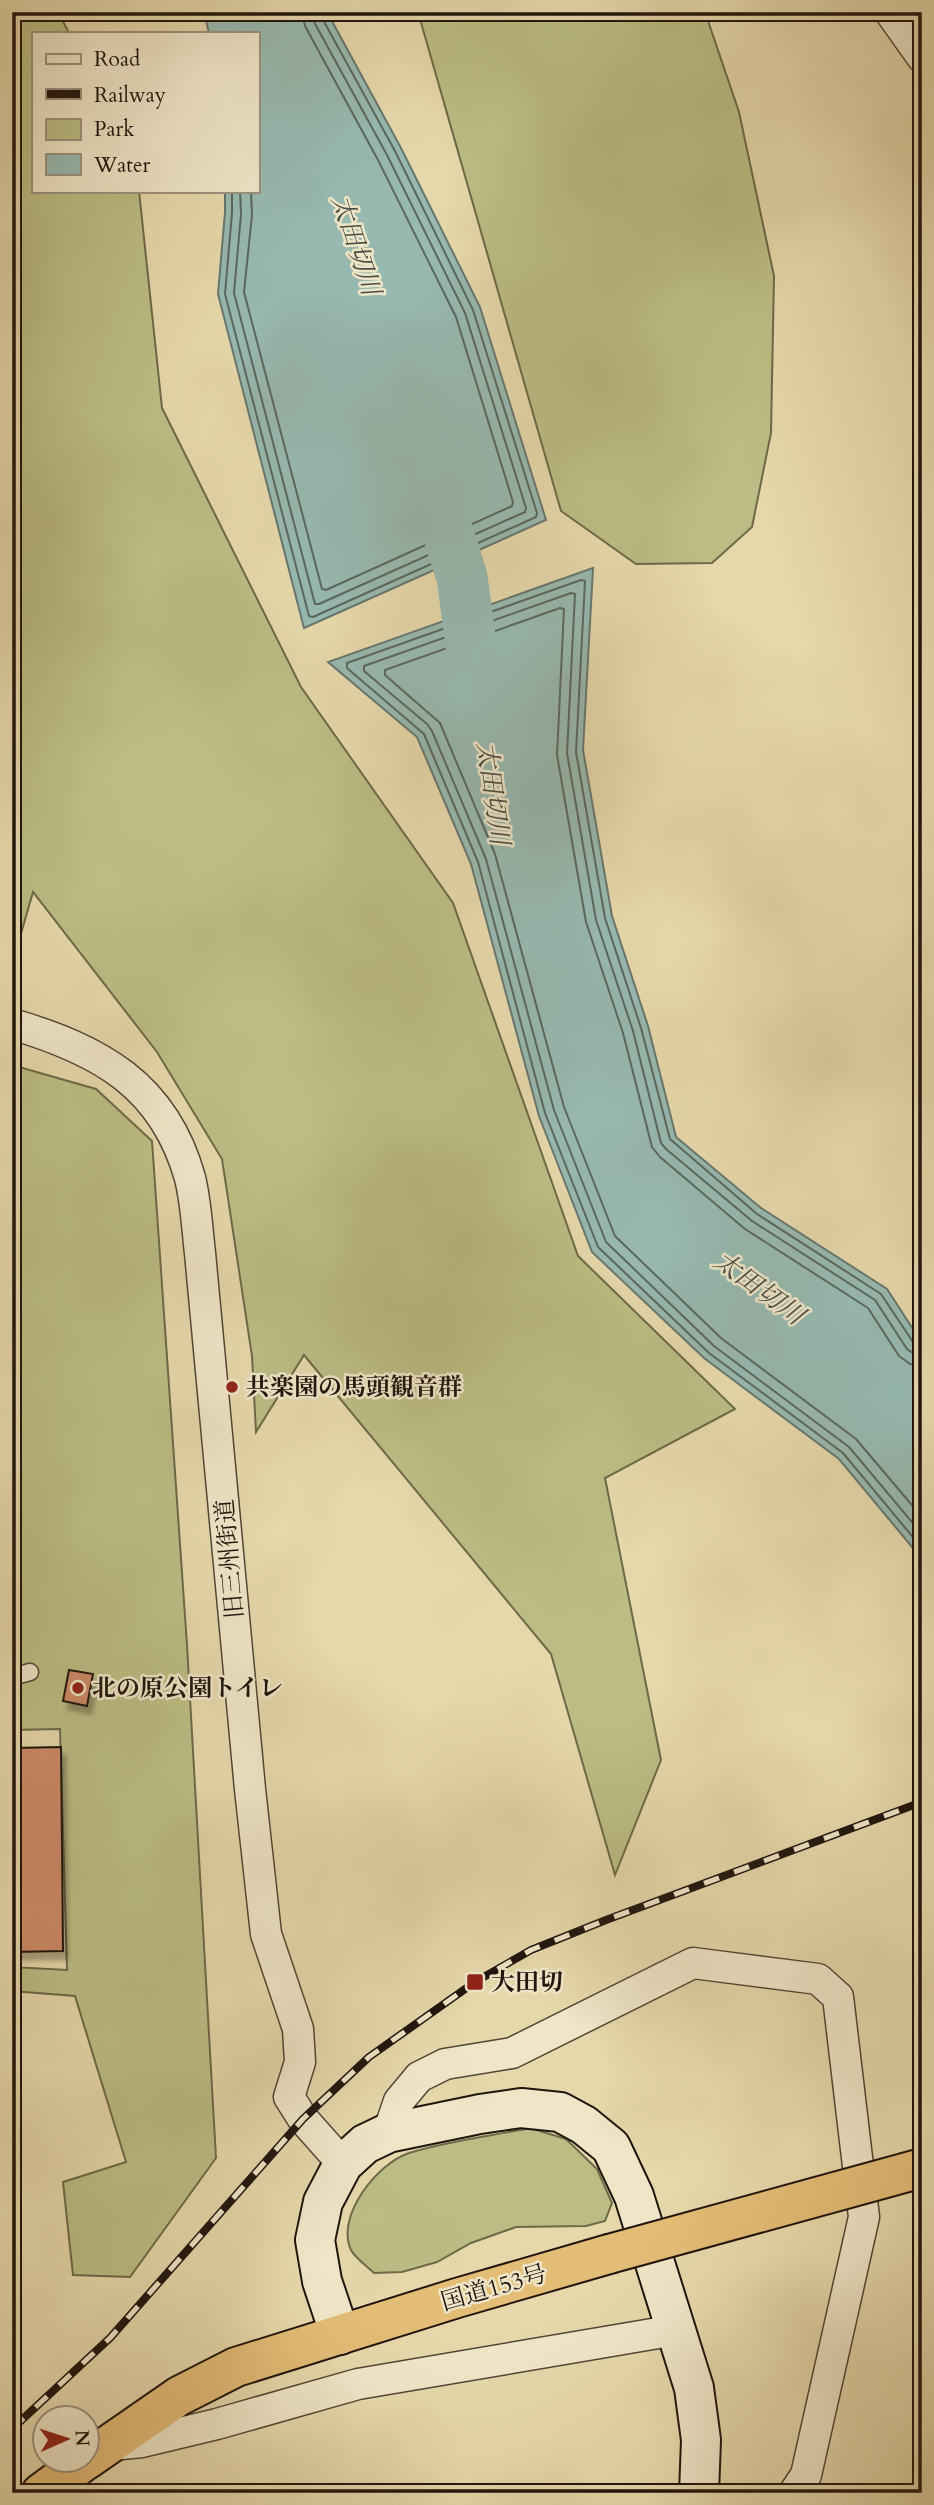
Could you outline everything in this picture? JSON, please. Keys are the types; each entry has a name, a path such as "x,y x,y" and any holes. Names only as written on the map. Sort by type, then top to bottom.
{"highway":[{"name":"国道153号","path":"102,2449 178,2396 236,2367 609,2254 922,2168"},
{"name":"国道153号","path":"41,2493 67,2474"}],"street":[{"path":"890,12 922,57"},
{"name":"旧三州街道","path":"12,1024 42,1033 112,1065 159,1109 177,1141 190,1180 203,1280 266,1934 298,2029 300,2062 289,2097 303,2119 343,2164"},
{"path":"388,2133 399,2101 419,2077 445,2064 512,2053 693,1963 818,1979 838,1997 864,2217 806,2475 794,2493"},
{"path":"340,2335 322,2281 315,2240 323,2202 343,2164 365,2144 388,2133 521,2108 560,2112 584,2125 611,2147 634,2196 694,2388 701,2440 699,2493"},
{"path":"102,2453 217,2424 358,2384 676,2330"}],"lane":[{"path":"12,1677 30,1672"}],"green space":[{"path":"12,12 58,12 68,32 32,32 32,192 139,192 162,408 301,687 453,903 578,1256 735,1409 605,1478 661,1760 615,1875 551,1654 304,1355 256,1432 252,1356 222,1159 157,1052 33,892 12,965"},
{"path":"418,12 705,12 739,112 774,276 771,433 752,527 712,563 636,564 561,511"},
{"path":"12,1065 96,1089 152,1141 187,1645 216,2158 130,2277 73,2275 63,2182 126,2162 75,1996 12,1991 12,1967 67,1970 60,1729 12,1730"},
{"path":"530,2128 566,2139 597,2169 612,2203 605,2221 586,2226 516,2227 471,2243 437,2262 402,2272 374,2273 353,2253 348,2236 354,2207 373,2179 397,2159 438,2145"}],"water":[{"path":"204,12 327,12 401,148 480,307 546,520 304,628 218,294 225,192 259,192 259,32 209,32"},
{"path":"593,568 583,750 612,916 648,1026 676,1137 761,1208 887,1289 922,1343 922,1559 839,1459 704,1358 592,1252 539,1116 471,864 417,737 328,662"}],"building":[{"name":"北の原公園トイレ","path":"69,1670 93,1674 87,1706 63,1701"},
{"path":"61,1747 63,1951 12,1952 12,1748"}],"waterway":[{"name":"太田切川","path":"436,495 462,577 476,681"}],"railway":[{"path":"12,2429 110,2338 303,2119 369,2057 475,1982 531,1950 922,1802"}],"place":[{"name":"共楽園の馬頭観音群","path":"232,1387"},
{"name":"北の原公園トイレ","path":"78,1688"},
{"name":"大田切","path":"475,1982"}]}
